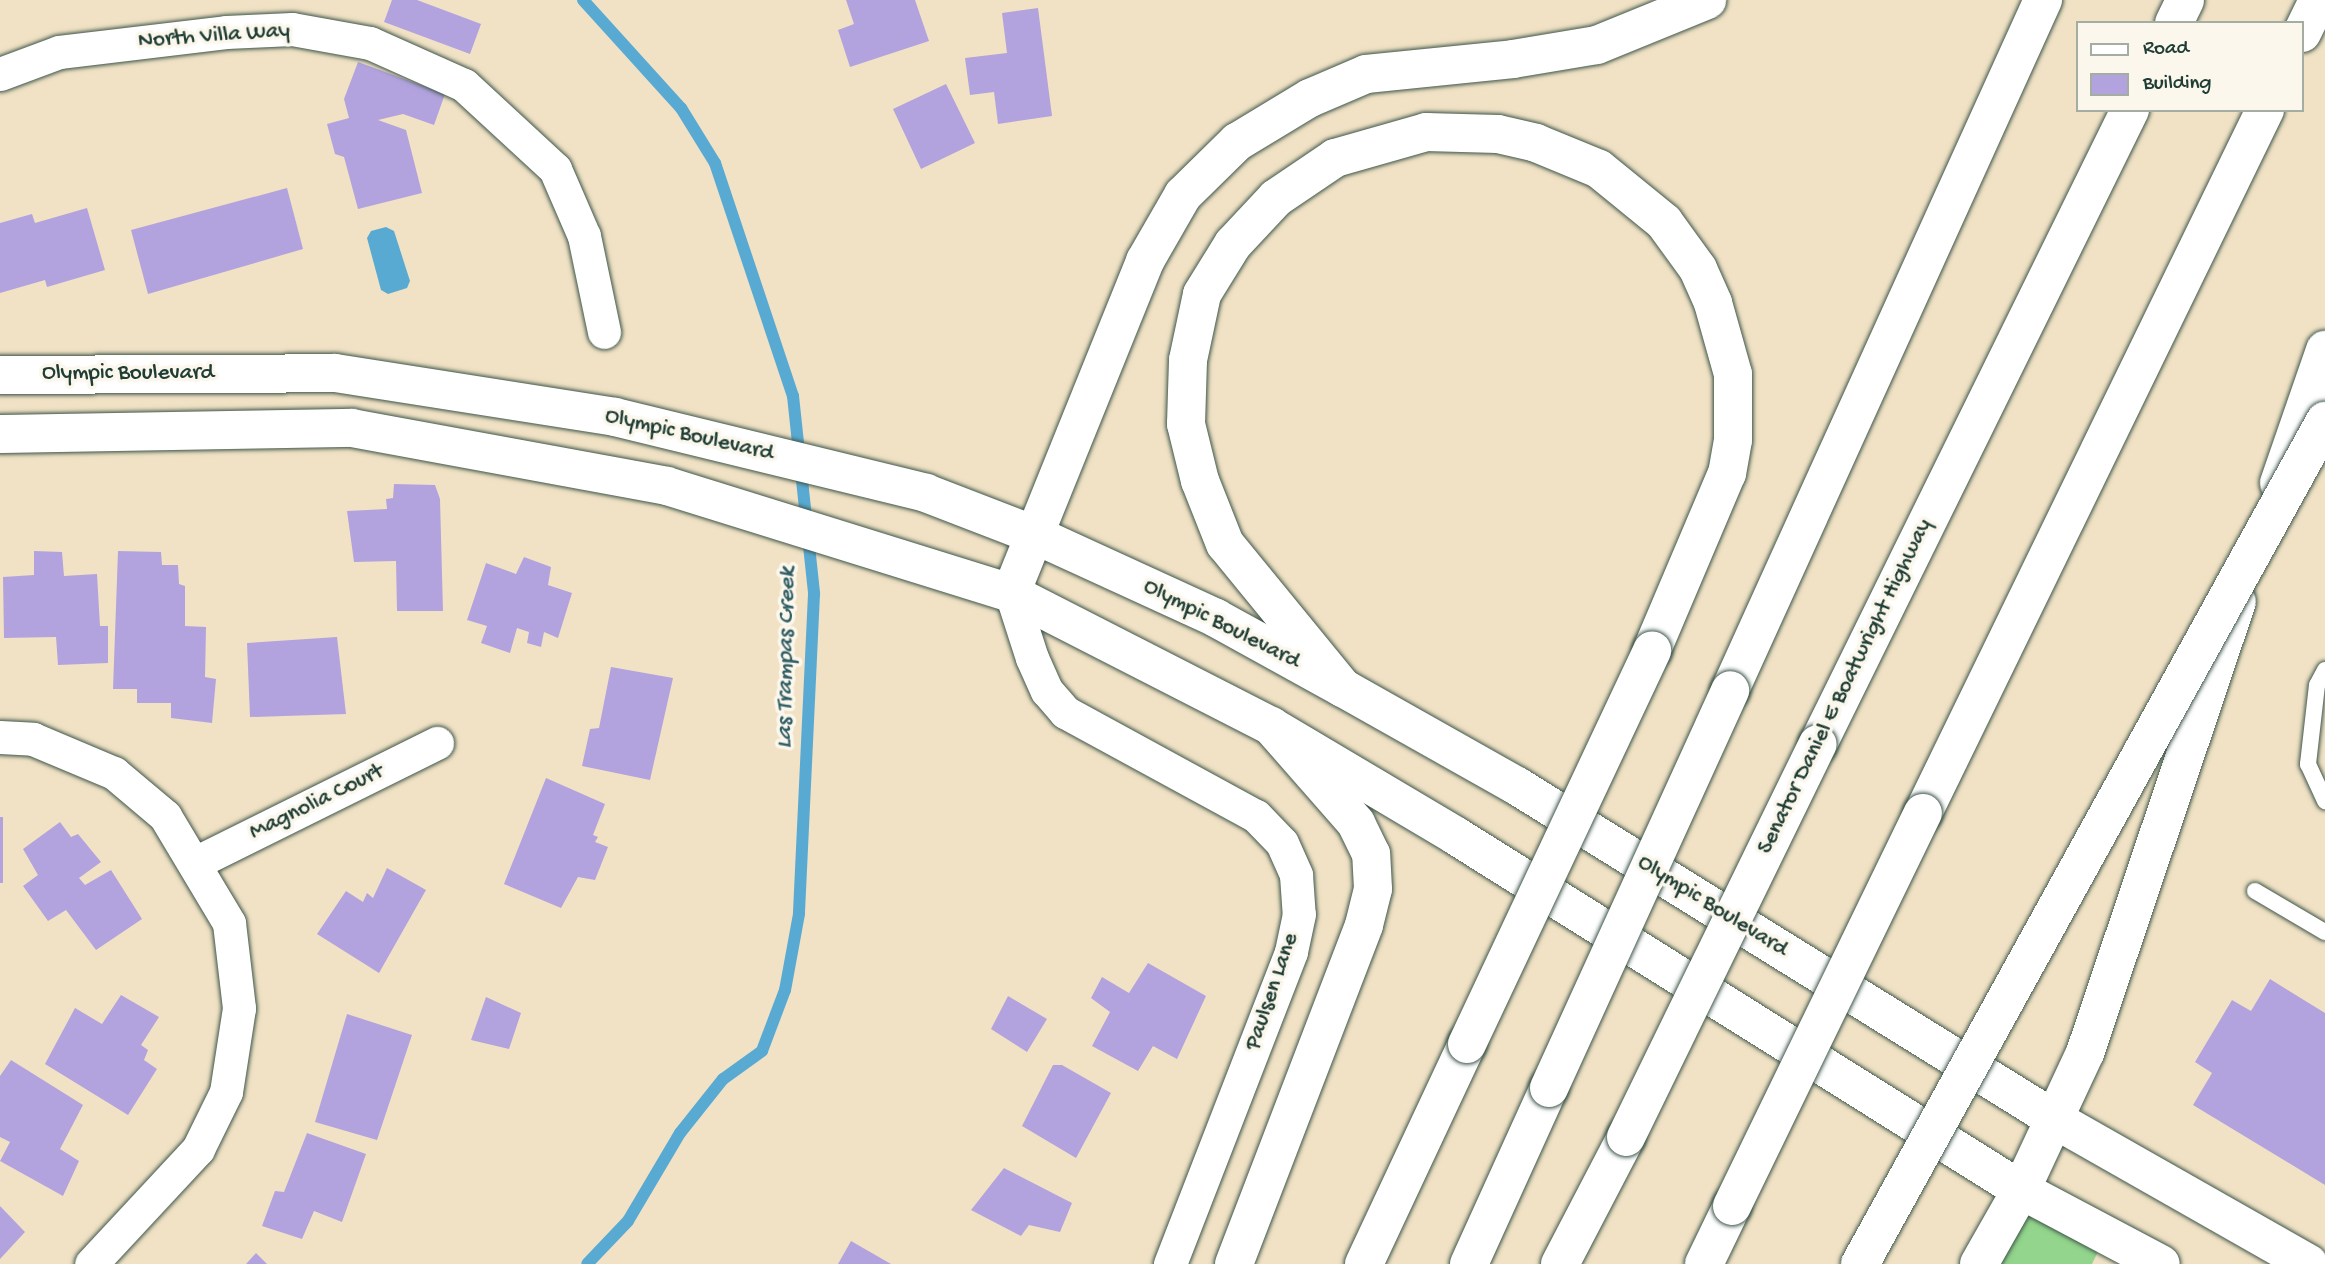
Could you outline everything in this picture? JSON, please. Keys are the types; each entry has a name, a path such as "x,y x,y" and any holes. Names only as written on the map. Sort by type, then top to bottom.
{"main road":[{"path":"1012,593 1145,261 1183,195 1237,142 1310,98 1366,74 1587,48 1636,33 1707,0"},
{"path":"1469,1264 2043,0"},
{"path":"2175,21 2185,0"},
{"path":"2304,29 2318,0"},
{"name":"Senator Daniel E Boatwright Highway","path":"1560,1264 1626,1137 2129,112"},
{"path":"1704,1264 2264,112"},
{"path":"1343,688 1226,544 1200,481 1186,424 1188,360 1202,294 1233,244 1276,198 1335,158 1426,132 1498,134 1536,143 1599,169 1664,222 1698,269 1713,303 1733,374 1733,440 1727,473 1652,650 1364,1264"},
{"path":"1979,1264 2021,1190 2085,1054 2325,350"},
{"name":"Olympic Boulevard","path":"0,375 335,373 615,417 926,493 1035,535 1216,618 1343,688 1517,786 2054,1119 2309,1264"},
{"path":"1860,1264 2325,421"},
{"path":"0,433 352,428 667,486 1012,593 1271,726 1456,836 2021,1190 2161,1264"},
{"path":"1234,1264 1364,925 1373,889 1371,854 1356,823 1271,726"}],"street":[{"name":"North Villa Way","path":"0,74 59,52 226,32 292,29 370,43 464,85 555,169 584,236 604,332"},
{"name":"Paulsen Lane","path":"1012,593 1032,658 1048,691 1065,712 1256,816 1282,843 1296,875 1299,914 1291,952 1170,1264"},
{"path":"0,737 33,739 114,773 165,816 197,863 229,923 239,1007 226,1092 198,1149 91,1264"},
{"name":"Magnolia Court","path":"197,863 437,743"}],"lane":[{"path":"2325,670 2317,685 2308,764 2325,802"},
{"path":"2255,891 2325,932"}],"green space":[{"path":"2021,1190 2106,1235 2092,1264 1980,1264"}],"water":[{"path":"386,227 394,231 410,281 407,288 388,294 381,290 367,238 371,231"}],"building":[{"path":"392,0 417,0 481,24 470,54 384,22"},
{"path":"846,0 915,0 929,41 850,67 838,30 854,24"},
{"path":"1038,8 1052,116 998,124 994,92 970,95 965,58 1007,53 1002,13"},
{"path":"358,62 445,94 434,125 403,114 378,120 406,130 422,193 358,209 344,157 335,154 327,124 349,118 344,99"},
{"path":"946,84 975,143 921,169 893,109"},
{"path":"287,188 303,249 148,294 131,230"},
{"path":"87,208 105,270 47,287 45,280 0,293 0,223 32,214 35,223"},
{"path":"394,484 435,485 440,499 443,611 397,611 396,561 354,562 347,511 387,509 386,499 393,498"},
{"path":"34,551 62,552 64,576 97,574 100,626 108,626 108,663 58,665 56,637 4,638 3,577 34,575"},
{"path":"118,551 161,552 162,565 178,565 179,584 185,586 185,626 206,627 205,677 216,679 212,723 171,718 171,703 137,703 137,689 113,689"},
{"path":"524,557 551,567 548,585 572,593 558,638 544,632 541,647 527,643 529,632 517,628 510,653 481,643 487,626 467,620 486,563 516,574"},
{"path":"337,637 346,714 250,717 247,643"},
{"path":"611,667 673,678 650,780 582,766 590,729 599,728"},
{"path":"546,778 605,804 593,835 598,837 595,842 608,847 595,880 578,877 561,908 504,884"},
{"path":"0,817 3,817 3,883 0,883"},
{"path":"60,822 71,837 78,834 101,862 79,878 85,885 111,870 142,919 96,950 66,910 48,921 23,886 38,875 23,849"},
{"path":"387,868 426,890 379,973 317,934 346,891 363,902 367,893 373,898"},
{"path":"1148,963 1206,996 1177,1059 1153,1046 1138,1071 1092,1046 1110,1012 1091,998 1102,977 1129,993"},
{"path":"2270,979 2325,1013 2325,1185 2193,1105 2212,1073 2195,1062 2232,1000 2251,1011"},
{"path":"121,995 159,1017 141,1045 148,1050 144,1060 157,1069 128,1115 45,1064 75,1008 102,1024"},
{"path":"1008,996 1047,1019 1027,1052 991,1029"},
{"path":"486,997 521,1013 509,1049 471,1040"},
{"path":"347,1014 412,1035 377,1140 315,1122"},
{"path":"11,1060 83,1105 60,1149 79,1161 63,1196 0,1161 10,1142 0,1137 0,1076"},
{"path":"1053,1065 1062,1065 1111,1093 1076,1158 1022,1126"},
{"path":"307,1133 366,1154 342,1222 314,1211 302,1239 262,1226 275,1191 284,1192"},
{"path":"1004,1168 1072,1203 1060,1232 1029,1225 1021,1236 971,1210"},
{"path":"0,1206 25,1232 0,1259"},
{"path":"851,1241 891,1264 838,1264"},
{"path":"256,1253 267,1264 246,1264"}],"waterway":[{"name":"Las Trampas Creek","path":"583,0 681,108 715,163 793,396 814,594 799,914 785,990 762,1051 723,1079 680,1133 628,1221 587,1264"}]}
